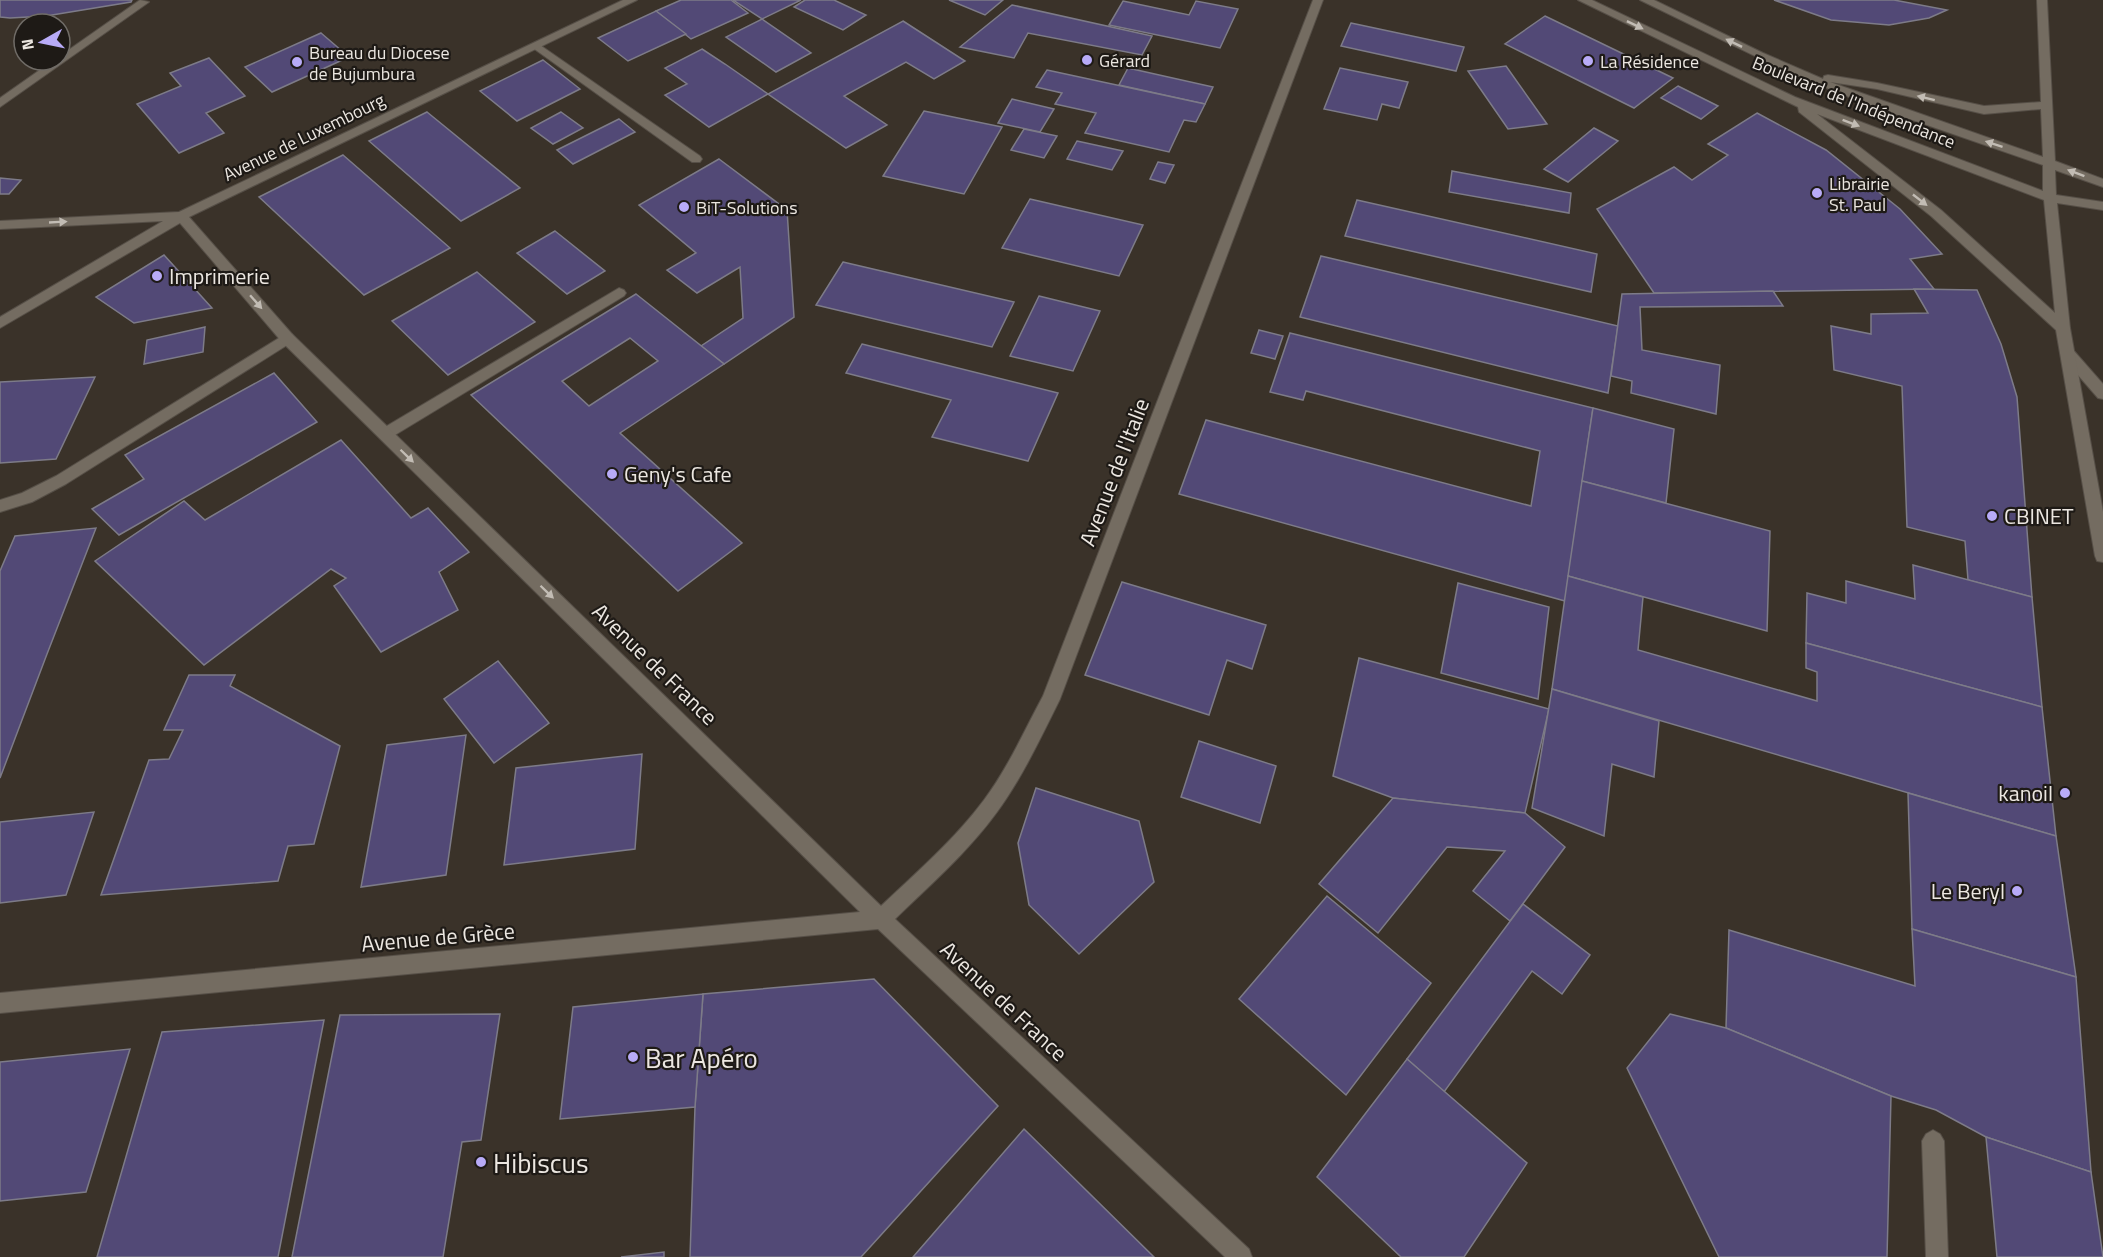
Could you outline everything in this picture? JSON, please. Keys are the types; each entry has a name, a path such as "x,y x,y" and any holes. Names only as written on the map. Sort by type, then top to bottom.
{"street":[{"name":"Avenue de Luxembourg","path":"0,323 180,216 633,0"},
{"name":"Avenue de l'Italie","path":"881,919 945,858 975,825 1003,788 1051,699 1318,0"},
{"name":"Boulevard de l'Indépendance","path":"1582,0 1791,100 2050,198 2103,206"},
{"name":"Boulevard de l'Indépendance","path":"1645,0 1796,73 1902,113 2050,162 2103,183"},
{"path":"2042,0 2050,198 2064,328 2102,547"},
{"path":"0,103 144,2"},
{"path":"537,46 696,159"},
{"path":"1796,73 1877,86 1984,110 2046,105"},
{"path":"1791,100 1936,213 2064,328"},
{"path":"0,225 180,216"},
{"name":"Avenue de France","path":"180,216 286,338 881,919 1241,1257"},
{"path":"385,434 619,293"},
{"path":"0,506 27,498 61,480 286,338"},
{"path":"2069,355 2103,393"},
{"name":"Avenue de Grèce","path":"0,1003 881,919"},
{"path":"1933,1141 1937,1257"}],"building":[{"path":"0,0 132,0 70,12 12,12 12,18 0,17"},
{"path":"681,0 731,0 748,13 691,39 656,11"},
{"path":"733,0 801,0 762,19"},
{"path":"805,0 834,0 866,15 843,30 794,7"},
{"path":"949,0 1003,0 985,15"},
{"path":"1774,0 1894,0 1947,10 1929,18 1889,25 1831,20"},
{"path":"1123,1 1189,15 1196,1 1238,9 1220,48 1109,25"},
{"path":"1012,5 1152,36 1142,55 1028,33 1014,58 960,47"},
{"path":"656,11 686,34 628,61 598,38"},
{"name":"La Résidence","path":"1545,16 1673,78 1634,108 1505,44"},
{"path":"762,19 811,53 776,72 726,37"},
{"path":"903,21 965,61 934,79 906,62 844,96 887,125 846,148 768,94"},
{"path":"1351,23 1464,47 1456,71 1341,46"},
{"name":"Bureau du Diocese de Bujumbura","path":"321,33 349,57 272,92 245,67"},
{"path":"702,49 768,94 709,127 665,95 687,84 665,68"},
{"path":"209,58 245,96 206,113 224,133 179,153 137,104 181,86 170,73"},
{"path":"543,60 580,89 517,121 480,91"},
{"path":"1506,66 1547,124 1508,129 1468,71"},
{"path":"1128,68 1213,87 1205,104 1119,85"},
{"path":"1340,68 1408,82 1399,108 1382,104 1377,120 1324,109"},
{"path":"1047,70 1205,104 1196,122 1184,120 1169,152 1085,133 1096,113 1055,104 1062,93 1036,87"},
{"path":"1678,86 1718,106 1701,119 1661,98"},
{"path":"1012,99 1054,109 1040,132 998,123"},
{"path":"924,111 1002,127 964,194 883,176"},
{"path":"427,112 520,188 461,221 369,141"},
{"path":"561,112 583,128 553,144 531,128"},
{"path":"1757,113 1826,150 1900,209 1942,254 1910,259 1934,289 1654,293 1597,209 1674,167 1692,180 1728,155 1708,144"},
{"path":"619,119 635,132 573,164 557,150"},
{"path":"1594,128 1618,141 1568,182 1544,169"},
{"path":"1024,129 1057,136 1044,158 1011,150"},
{"path":"1077,141 1123,151 1112,170 1067,159"},
{"path":"343,155 450,248 364,295 259,197"},
{"path":"719,159 787,210 794,317 724,364 701,346 743,318 740,267 697,293 667,270 696,253 639,205"},
{"path":"1158,162 1174,165 1165,183 1150,179"},
{"path":"1452,171 1571,193 1569,213 1449,192"},
{"path":"0,178 21,180 9,194 0,194"},
{"path":"1030,199 1143,225 1119,276 1002,248"},
{"path":"1357,200 1597,254 1591,292 1345,236"},
{"path":"555,231 605,271 567,294 517,253"},
{"name":"Imprimerie","path":"164,255 212,308 134,323 96,297"},
{"path":"1321,256 1618,326 1608,393 1300,317"},
{"path":"843,262 1014,302 992,347 816,305"},
{"path":"477,272 535,322 448,375 392,321"},
{"path":"1914,289 1977,290 2001,344 2017,397 2032,597 1968,580 1965,541 1907,527 1902,386 1834,370 1831,326 1871,334 1871,314 1928,313"},
{"path":"1773,291 1783,306 1640,307 1642,350 1720,365 1716,414 1631,393 1632,381 1611,376 1622,294"},
{"path":"636,294 724,364 620,433 742,543 678,591 471,395","holes":["630,338 658,361 589,406 562,381"]},
{"path":"1039,296 1100,311 1073,371 1010,356"},
{"path":"205,327 203,352 144,364 147,340"},
{"path":"1259,330 1283,336 1275,359 1251,353"},
{"path":"1290,333 1593,408 1565,601 1179,494 1206,420 1531,506 1540,451 1306,391 1303,400 1270,392"},
{"path":"862,344 1058,393 1028,461 932,437 951,400 846,373"},
{"path":"274,373 317,422 119,535 92,509 144,479 125,455"},
{"path":"95,377 56,459 0,463 0,382"},
{"path":"1593,408 1674,429 1666,503 1582,481"},
{"path":"341,440 411,518 428,508 469,552 439,572 458,610 381,652 334,586 346,578 331,569 204,665 95,561 184,501 205,520"},
{"path":"1582,481 1770,531 1767,631 1568,576"},
{"path":"96,528 0,778 0,571 15,536"},
{"path":"1913,565 2032,597 2042,707 1806,643 1807,593 1846,603 1846,581 1915,599"},
{"path":"1568,576 1643,597 1638,650 1817,701 1817,672 1806,668 1806,643 2042,707 2056,836 1552,689"},
{"path":"1122,582 1266,625 1252,669 1227,660 1209,715 1085,675"},
{"path":"1458,583 1549,607 1538,699 1441,673"},
{"path":"1359,658 1549,709 1525,813 1393,798 1333,776"},
{"path":"498,661 549,723 494,763 444,699"},
{"path":"189,675 235,675 230,686 340,746 314,844 288,846 278,881 101,895 149,760 169,759 183,730 164,730"},
{"path":"1552,689 1659,721 1654,777 1612,764 1604,836 1532,808"},
{"path":"466,735 446,875 361,887 387,745"},
{"path":"1199,741 1276,766 1260,823 1181,797"},
{"path":"642,754 635,849 504,865 516,768"},
{"path":"1036,788 1139,821 1154,882 1079,954 1029,905 1018,843"},
{"path":"1908,793 2056,836 2076,977 1912,929"},
{"path":"1393,798 1525,813 1565,847 1510,921 1473,891 1505,851 1447,847 1378,933 1319,884"},
{"path":"94,812 66,895 0,903 0,822"},
{"path":"1327,896 1431,983 1346,1095 1239,999"},
{"path":"1523,904 1590,955 1562,994 1532,971 1444,1092 1407,1059"},
{"path":"1912,929 2076,977 2091,1172 1986,1137 1936,1110 1891,1096 1726,1028 1729,930 1915,986"},
{"path":"874,979 998,1106 861,1257 690,1257 695,1107 703,994"},
{"name":"Bar Apéro","path":"703,994 695,1107 560,1119 573,1007"},
{"path":"500,1014 481,1140 462,1142 443,1257 292,1257 340,1015"},
{"path":"1670,1014 1726,1028 1891,1096 1887,1257 1719,1257 1627,1068"},
{"path":"324,1020 278,1257 97,1257 162,1032"},
{"path":"130,1049 86,1192 0,1201 0,1062"},
{"path":"1407,1059 1527,1163 1464,1257 1401,1257 1317,1177"},
{"path":"1024,1129 1154,1257 913,1257"},
{"path":"1986,1137 2091,1172 2103,1257 1997,1257"},
{"path":"664,1252 664,1257 621,1257"}],"place":[{"name":"Gérard","path":"1087,60"},
{"name":"La Résidence","path":"1588,61"},
{"name":"Bureau du Diocese de Bujumbura","path":"297,62"},
{"name":"Librairie St. Paul","path":"1817,193"},
{"name":"BiT-Solutions","path":"684,207"},
{"name":"Imprimerie","path":"157,276"},
{"name":"Geny's Cafe","path":"612,474"},
{"name":"CBINET","path":"1992,516"},
{"name":"kanoil","path":"2065,793"},
{"name":"Le Beryl","path":"2017,891"},
{"name":"Bar Apéro","path":"633,1057"},
{"name":"Hibiscus","path":"481,1162"}]}
